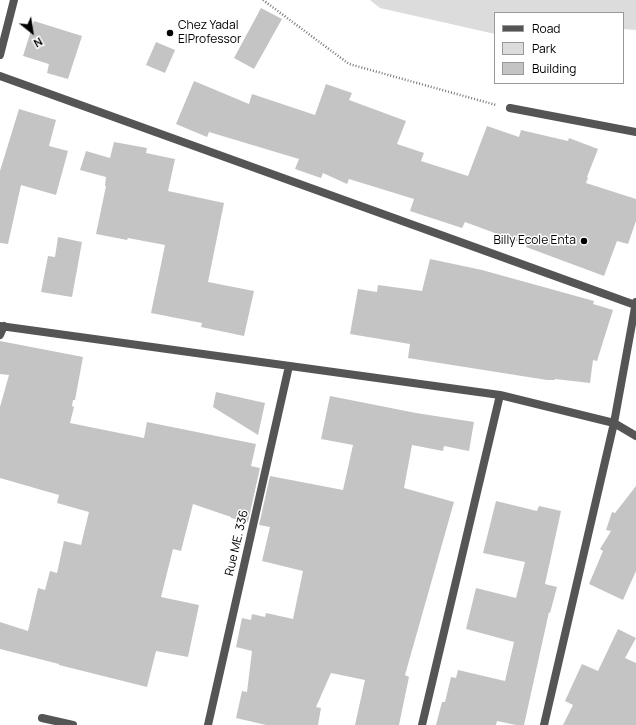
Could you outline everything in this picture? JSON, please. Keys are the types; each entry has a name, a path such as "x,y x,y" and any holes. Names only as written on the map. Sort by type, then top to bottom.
{"street":[{"path":"0,55 14,0"},
{"path":"0,76 636,303 614,423 544,725"},
{"path":"510,108 636,132"},
{"path":"0,335 2,326 500,395 614,423 636,436"},
{"name":"Rue ME. 336","path":"208,725 289,366"},
{"path":"422,725 500,395"},
{"path":"42,718 73,725"}],"path":[{"path":"263,0 349,64 510,108"}],"green space":[{"path":"370,0 636,0 636,30 624,29 624,12 494,12 494,34 380,8"}],"building":[{"path":"261,8 282,19 254,69 234,58"},
{"path":"34,21 82,36 68,79 47,73 49,64 23,56"},
{"path":"156,42 175,50 165,73 146,65"},
{"path":"194,81 249,104 252,94 315,115 326,84 352,93 349,100 406,121 397,144 424,153 421,161 468,176 487,126 519,137 521,130 568,141 569,138 598,149 586,183 636,199 636,221 628,244 617,241 604,276 526,247 527,245 465,222 462,228 410,211 414,199 349,179 347,184 323,173 321,178 295,169 299,159 209,132 207,137 176,124"},
{"path":"19,109 56,120 49,146 68,151 56,195 21,185 8,244 0,243 0,171"},
{"path":"114,142 147,148 146,153 175,159 168,191 224,203 208,282 254,291 244,336 201,327 202,323 151,313 165,245 96,234 106,186 106,177 80,170 86,151 110,158"},
{"path":"58,237 82,242 72,297 41,292 48,256 55,257"},
{"path":"430,259 482,270 594,301 593,304 613,310 597,361 593,360 590,383 555,379 547,380 408,358 410,344 350,334 358,289 377,292 378,285 422,291"},
{"path":"0,341 83,357 75,400 73,400 72,406 74,407 70,423 144,438 147,422 256,444 251,466 260,468 248,522 231,518 193,504 181,551 173,549 161,597 199,605 188,657 156,651 147,687 0,649 0,622 28,631 38,588 45,590 50,571 57,573 64,541 81,545 89,512 57,503 59,495 0,478 0,407 9,375 0,374"},
{"path":"216,392 265,403 258,435 213,407"},
{"path":"330,396 416,413 474,422 469,451 444,446 443,451 412,445 404,488 454,502 405,675 409,677 399,725 355,725 365,680 331,673 316,707 321,708 318,725 266,725 236,718 242,691 247,692 252,651 236,647 242,618 251,620 252,614 265,617 266,613 293,619 303,571 262,561 270,527 259,525 270,476 343,490 353,445 321,439"},
{"path":"636,486 636,571 623,600 589,584 603,551 600,549 611,531 606,530 612,512 615,513"},
{"path":"496,501 537,511 539,506 561,511 545,584 557,587 550,613 549,612 524,725 497,721 496,725 436,725 442,702 445,702 451,677 456,678 458,670 505,681 514,642 466,629 476,588 516,598 525,562 483,553"},
{"path":"618,629 636,638 625,658 636,663 636,725 563,725 573,705 565,701 582,664 598,671"}],"place":[{"name":"Chez Yadal ElProfessor","path":"170,33"},
{"name":"Billy Ecole Enta","path":"584,241"}]}
